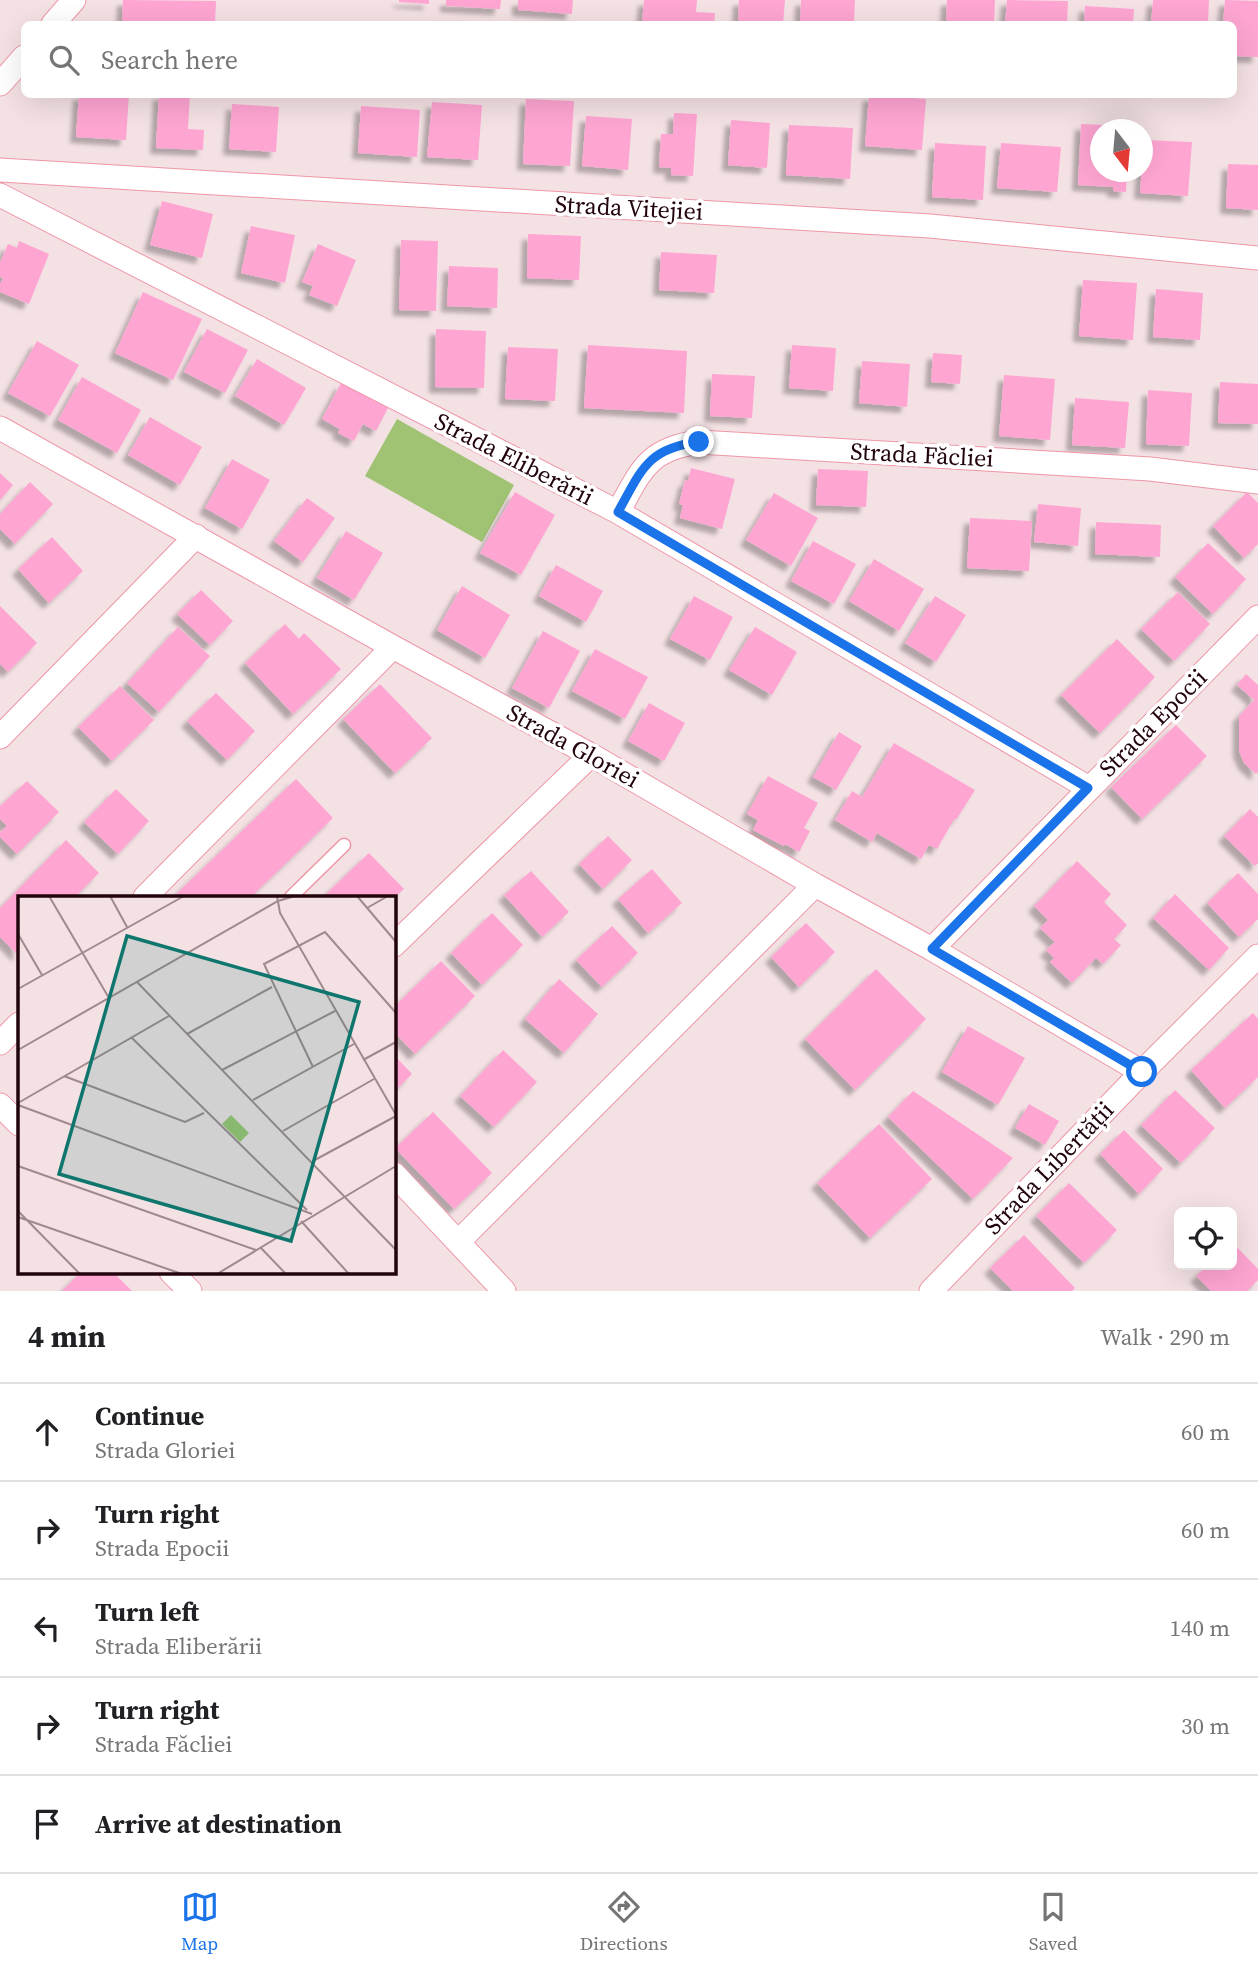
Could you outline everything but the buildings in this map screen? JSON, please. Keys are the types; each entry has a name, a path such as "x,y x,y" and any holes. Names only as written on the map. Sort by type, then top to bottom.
{"street":[{"path":"56,21 74,0"},
{"path":"0,84 21,60"},
{"name":"Strada Vitejiei","path":"0,170 930,226 1258,258"},
{"name":"Strada Eliberării","path":"0,195 618,512 1088,788"},
{"name":"Strada Gloriei","path":"1,429 591,755 1142,1072"},
{"name":"Strada Făcliei","path":"618,512 648,462 664,450 699,442 1150,470 1258,482"},
{"path":"0,737 196,536"},
{"name":"Strada Epocii","path":"932,949 1258,617"},
{"path":"146,896 393,647"},
{"path":"396,943 591,755"},
{"path":"458,1242 815,885"},
{"name":"Strada Libertății","path":"930,1291 1258,956"},
{"path":"0,1043 18,1025"},
{"path":"0,1105 18,1123"},
{"path":"396,1176 504,1291"},
{"path":"173,1274 190,1291"}],"lane":[{"path":"292,896 344,845"}],"green space":[{"path":"397,419 514,485 482,542 365,476"}],"route":[{"path":"699,442 664,450 648,462 618,512 1088,788 932,949 1142,1072"}]}
